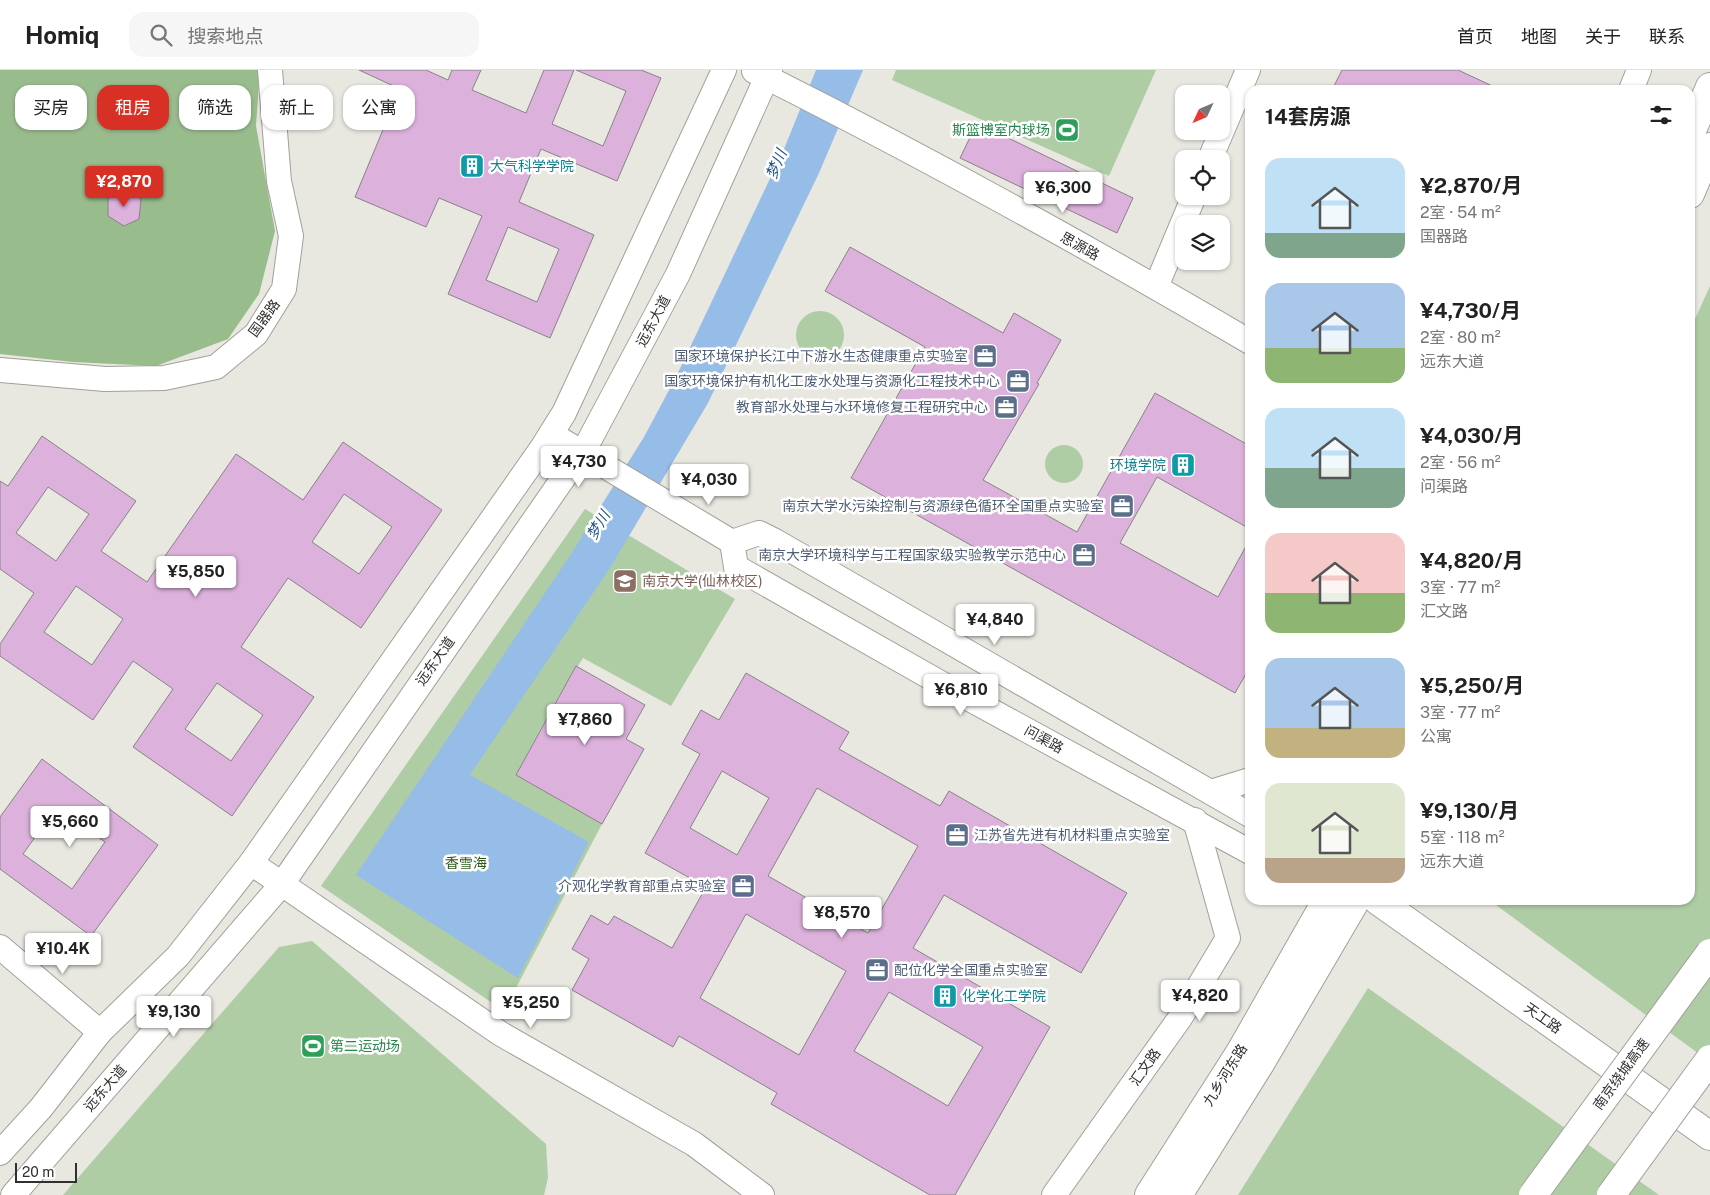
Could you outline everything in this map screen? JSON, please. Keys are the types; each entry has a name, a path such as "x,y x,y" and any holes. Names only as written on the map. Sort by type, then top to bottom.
{"main road":[{"path":"1695,123 1710,87"},
{"path":"1695,182 1710,147"},
{"name":"九乡河东路","path":"1149,1195 1241,1051 1325,905"},
{"name":"九乡河东路","path":"1178,1195 1261,1062 1353,905"},
{"name":"天工路","path":"1384,905 1710,1136"},
{"name":"南京绕城高速","path":"1533,1195 1710,953"},
{"path":"1611,1195 1710,1059"}],"street":[{"name":"国器路","path":"0,370 104,379 164,378 216,367 256,334 284,289 291,236 279,181 270,70"},
{"path":"0,1152 41,1108 100,1032 178,956 250,863 551,434 564,413 724,70"},
{"path":"1214,150 1248,70"},
{"path":"1633,85 1639,70"},
{"name":"思源路","path":"763,72 788,88 856,123 1156,287 1245,339"},
{"name":"远东大道","path":"13,1195 282,884 582,451 678,274 763,72"},
{"path":"1156,287 1190,205"},
{"path":"551,434 732,542 759,533 775,541 1245,812"},
{"name":"问渠路","path":"732,542 736,567 944,685 1245,849"},
{"path":"1211,792 1245,782"},
{"name":"汇文路","path":"1054,1195 1180,1018 1228,938 1195,820"},
{"path":"250,863 501,1034 694,1144 762,1195"},
{"path":"0,947 100,1032"}],"green space":[{"path":"0,70 260,70 256,126 275,231 259,294 228,339 156,366 73,362 0,354"},
{"name":"斯篮博室内球场","path":"896,70 1156,70 1109,176 892,80"},
{"path":"1710,286 1710,1062 1496,905 1695,905 1695,319"},
{"path":"820,311 829,313 837,318 842,326 844,335 842,344 837,352 829,357 820,359 811,357 803,352 798,344 796,335 798,326 803,318 811,313"},
{"path":"1064,445 1078,450 1083,464 1078,478 1064,483 1050,478 1045,464 1050,450"},
{"name":"香雪海","path":"585,509 735,599 671,706 583,658 560,694 516,775 602,824 504,1011 321,886"},
{"name":"第二运动场","path":"312,941 546,1144 548,1178 544,1195 63,1195 279,947"},
{"path":"1368,988 1659,1195 1238,1195"}],"water":[{"name":"梦川","path":"816,70 863,70 819,173 708,403 610,568 470,775 589,842 518,978 356,875 571,554 644,437 676,377 784,149"}],"building":[{"path":"359,70 426,70 448,80 452,70 481,70 472,90 526,113 544,70 574,70 552,124 603,146 626,91 576,70 641,70 661,78 617,181 541,149 519,202 594,235 550,338 448,294 482,216 439,198 426,227 355,197 383,130 415,130 415,85 391,85","holes":["508,227 559,249 537,302 486,280"]},
{"path":"1342,70 1458,70 1490,85 1334,85"},
{"path":"977,123 1133,198 1117,233 960,158"},
{"path":"125,189 141,199 139,219 124,226 108,216 108,199"},
{"name":"环境学院","path":"850,247 1003,333 1014,313 1061,340 1037,383 1039,384 983,480 1077,532 1155,393 1245,443 1245,526 1157,477 1120,543 1218,597 1245,548 1245,676 1235,693 851,478 925,347 825,291"},
{"path":"42,436 136,501 101,551 147,582 236,454 303,500 343,442 442,510 361,628 288,578 241,647 314,697 232,816 133,747 173,689 133,661 93,720 0,656 0,644 34,593 0,569 0,481 8,486","holes":["48,487 89,514 56,561 16,533","344,494 392,527 359,574 312,542","76,586 123,619 92,665 44,632","217,683 263,715 231,761 185,729"]},
{"path":"576,666 645,705 626,739 644,749 602,824 516,775"},
{"path":"746,673 849,732 839,749 940,806 949,791 1127,893 1081,973 944,895 913,948 1050,1027 955,1195 930,1195 771,1104 777,1093 679,1036 673,1047 572,990 589,959 572,949 591,915 608,925 614,916 672,948 706,887 645,853 700,754 682,744 701,710 719,720","holes":["722,771 769,798 737,855 690,828","817,788 918,846 868,933 768,876","746,914 846,971 799,1055 700,998","889,992 983,1047 948,1106 854,1051"]},
{"path":"42,759 158,845 91,936 0,869 0,817","holes":["57,807 105,842 72,889 23,854"]}],"place":[{"name":"斯篮博室内球场","path":"1067,130"},
{"name":"大气科学学院","path":"472,166"},
{"name":"国家环境保护长江中下游水生态健康重点实验室","path":"985,356"},
{"name":"国家环境保护有机化工废水处理与资源化工程技术中心","path":"1018,381"},
{"name":"教育部水处理与水环境修复工程研究中心","path":"1006,407"},
{"name":"环境学院","path":"1183,465"},
{"name":"南京大学水污染控制与资源绿色循环全国重点实验室","path":"1122,506"},
{"name":"南京大学环境科学与工程国家级实验教学示范中心","path":"1084,555"},
{"name":"南京大学(仙林校区)","path":"625,581"},
{"name":"江苏省先进有机材料重点实验室","path":"957,835"},
{"name":"介观化学教育部重点实验室","path":"743,886"},
{"name":"配位化学全国重点实验室","path":"877,970"},
{"name":"化学化工学院","path":"945,996"},
{"name":"第二运动场","path":"313,1046"}]}
